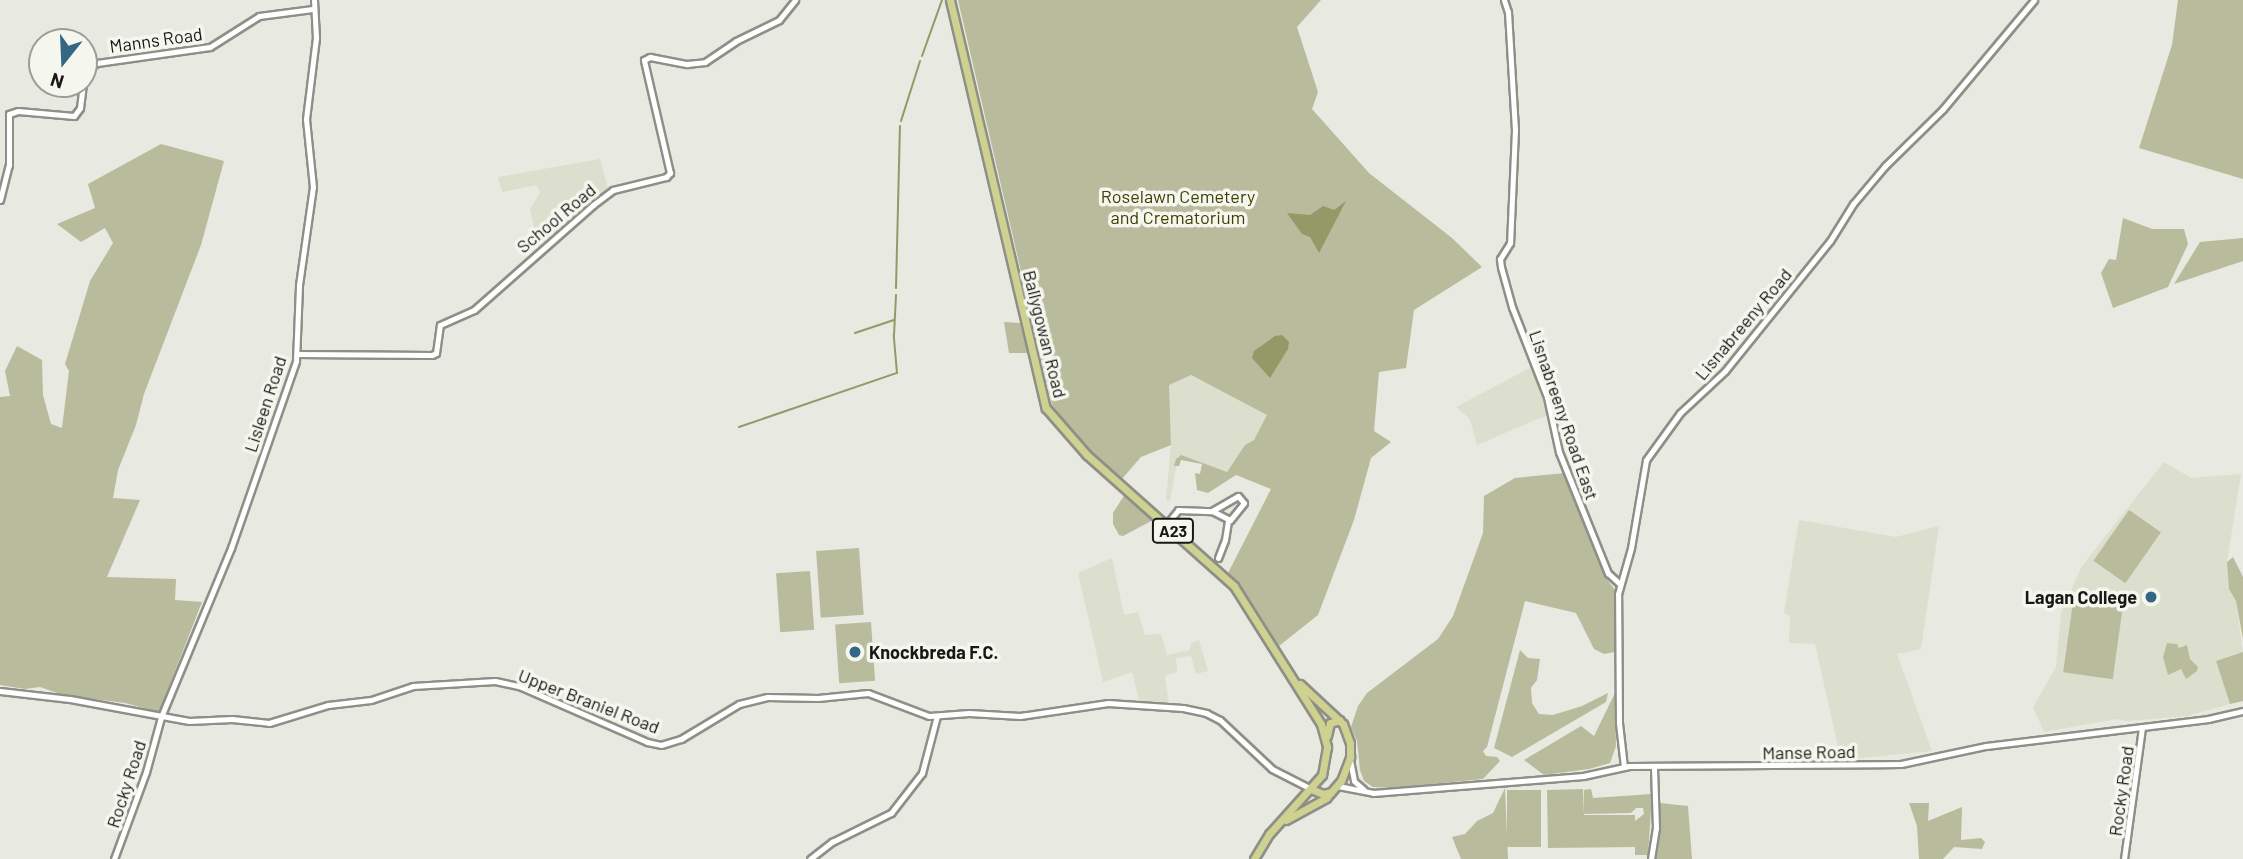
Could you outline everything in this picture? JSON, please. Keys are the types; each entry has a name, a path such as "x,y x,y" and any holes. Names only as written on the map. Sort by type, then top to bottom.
{"main road":[{"name":"Ballygowan Road","path":"950,0 1046,408 1087,455 1234,586 1321,724 1327,744"},
{"name":"Ballygowan Road","path":"1288,670 1340,720 1350,743 1350,757"},
{"path":"1254,859 1277,826 1312,787 1326,762 1330,723 1340,720"},
{"path":"1277,826 1319,803 1335,789 1350,757"},
{"path":"1312,787 1323,794 1335,789"}],"street":[{"name":"Lisleen Road","path":"161,717 231,548 285,398 297,354 299,285 313,187 306,119 316,38 314,0"},
{"name":"School Road","path":"297,354 436,353 440,325 474,310 593,205 613,190 666,177 670,173 644,60 650,57 687,64 705,62 736,41 779,19 795,0"},
{"name":"Lisnabreeny Road East","path":"1504,0 1508,12 1515,130 1510,243 1500,259 1501,267 1512,307 1547,397 1559,452 1608,573 1620,584"},
{"name":"Lisnabreeny Road","path":"1623,767 1619,716 1620,584 1633,537 1643,468 1654,446 1685,408 1725,371 1830,241 1850,208 1885,166 1943,109 2034,0"},
{"name":"Manns Road","path":"98,63 210,47 259,16 313,9"},
{"path":"0,200 9,165 9,114 18,110 74,116 80,107 81,98"},
{"path":"1212,511 1238,496 1244,503 1243,509 1228,520 1225,540 1218,558"},
{"path":"1166,525 1178,510 1212,511 1228,520"},
{"name":"Upper Braniel Road","path":"0,691 70,699 197,722 232,719 277,722 328,705 361,703 413,686 495,681 519,686 647,742 661,744 681,739 739,704 767,697 806,699 868,693 924,715 937,716 969,713 1020,716 1108,703 1197,710 1228,726 1262,760 1300,785 1312,787"},
{"name":"Manse Road","path":"1335,789 1373,793 1583,776 1623,767 1901,764 1986,746 2208,719 2243,711"},
{"path":"810,859 832,842 891,813 922,773 937,716"},
{"name":"Rocky Road","path":"114,859 146,772 161,717"},
{"name":"Rocky Road","path":"2124,859 2142,727"},
{"path":"1350,757 1354,781 1373,793"},
{"path":"1651,859 1656,814 1654,768"}],"shaded area":[{"path":"600,159 608,189 538,247 530,209 540,193 537,185 502,192 498,177"},
{"path":"1346,201 1319,253 1310,237 1302,234 1287,213 1310,215 1323,206 1334,210"},
{"path":"1282,335 1289,342 1288,349 1270,378 1252,358 1254,351 1275,336"},
{"path":"1530,368 1541,390 1547,415 1477,445 1470,419 1456,407"},
{"path":"1190,375 1268,415 1254,440 1245,445 1227,472 1178,456 1170,501 1166,500 1171,444 1168,385"},
{"name":"Lagan College","path":"2164,462 2191,478 2241,474 2227,562 2243,652 2216,661 2230,704 2187,716 2127,721 2117,719 2044,732 2033,707 2056,667 2061,613 2082,566"},
{"path":"1799,520 1896,537 1939,526 1921,649 1897,654 1932,751 1841,760 1815,644 1789,643 1790,616 1784,613"},
{"path":"1112,558 1124,615 1138,612 1145,635 1161,634 1167,655 1190,650 1191,643 1199,640 1208,671 1196,674 1191,656 1176,658 1177,672 1165,676 1169,704 1140,704 1132,672 1103,682 1078,573"}],"green space":[{"name":"Roselawn Cemetery and Crematorium","path":"958,0 1321,0 1297,27 1318,92 1312,109 1369,173 1452,238 1482,267 1414,310 1406,368 1379,372 1374,431 1391,442 1371,458 1354,520 1318,615 1279,646 1240,588 1227,575 1271,489 1236,475 1208,493 1197,490 1195,473 1200,474 1202,464 1181,460 1179,466 1174,466 1181,455 1227,472 1245,445 1254,440 1267,415 1191,375 1169,385 1171,445 1141,457 1121,480 1074,434 1052,405"},
{"path":"2178,0 2243,0 2243,179 2139,148 2172,45"},
{"path":"161,144 224,161 201,245 144,394 136,425 118,470 113,498 140,500 107,577 176,579 175,600 202,602 159,712 125,703 63,695 40,687 25,689 0,685 0,397 10,396 5,371 17,346 42,360 43,395 51,424 62,428 69,371 65,364 90,281 113,243 105,228 81,242 57,224 95,208 88,184"},
{"path":"2123,218 2152,229 2184,229 2188,244 2168,287 2113,308 2101,273 2109,259 2116,260"},
{"path":"2243,238 2243,261 2174,284 2200,242"},
{"path":"1004,322 1020,323 1028,353 1009,353"},
{"path":"1565,473 1607,579 1615,590 1614,652 1604,654 1594,649 1576,613 1525,601 1487,747 1483,751 1486,756 1497,757 1500,761 1483,779 1393,788 1373,787 1364,781 1357,741 1351,727 1358,706 1367,693 1438,639 1453,616 1483,533 1484,496 1515,478"},
{"path":"1125,494 1153,520 1123,536 1119,535 1113,524 1113,513"},
{"path":"2129,510 2161,532 2125,583 2093,561"},
{"path":"859,548 864,615 821,618 816,551"},
{"path":"2233,557 2243,577 2243,639 2236,601 2229,589 2227,562"},
{"path":"810,571 814,630 780,632 776,573"},
{"path":"2074,595 2124,602 2113,679 2063,672"},
{"name":"Knockbreda F.C.","path":"871,622 875,681 839,683 835,625"},
{"path":"2167,643 2177,644 2179,648 2187,645 2190,659 2198,667 2197,671 2186,679 2181,669 2168,675 2163,657"},
{"path":"1520,650 1528,658 1540,659 1537,680 1531,688 1532,703 1539,714 1553,715 1582,706 1608,693 1606,702 1512,757 1494,748"},
{"path":"2243,652 2243,701 2230,704 2216,661"},
{"path":"1615,693 1616,746 1610,763 1589,769 1544,775 1524,760 1581,726 1594,736"},
{"path":"1505,788 1508,859 1461,859 1452,837 1465,834 1477,821 1493,813"},
{"path":"1583,789 1584,815 1635,815 1635,821 1644,814 1643,808 1636,808 1631,813 1584,814 1584,790 1591,789 1593,798 1652,794 1648,855 1635,855 1635,847 1548,848 1547,790"},
{"path":"1507,790 1541,790 1541,847 1507,847"},
{"path":"1660,803 1688,806 1692,859 1654,859"},
{"path":"1909,803 1929,803 1928,821 1962,807 1961,840 1981,838 1985,842 1982,849 1954,847 1943,859 1919,859 1917,826"}],"waterway":[{"path":"922,56 942,0"},
{"path":"901,121 920,61"},
{"path":"896,288 900,126"},
{"path":"739,427 897,373 894,335 896,295"},
{"path":"855,333 894,320"}],"place":[{"name":"Lagan College","path":"2151,597"},
{"name":"Knockbreda F.C.","path":"855,652"}]}
